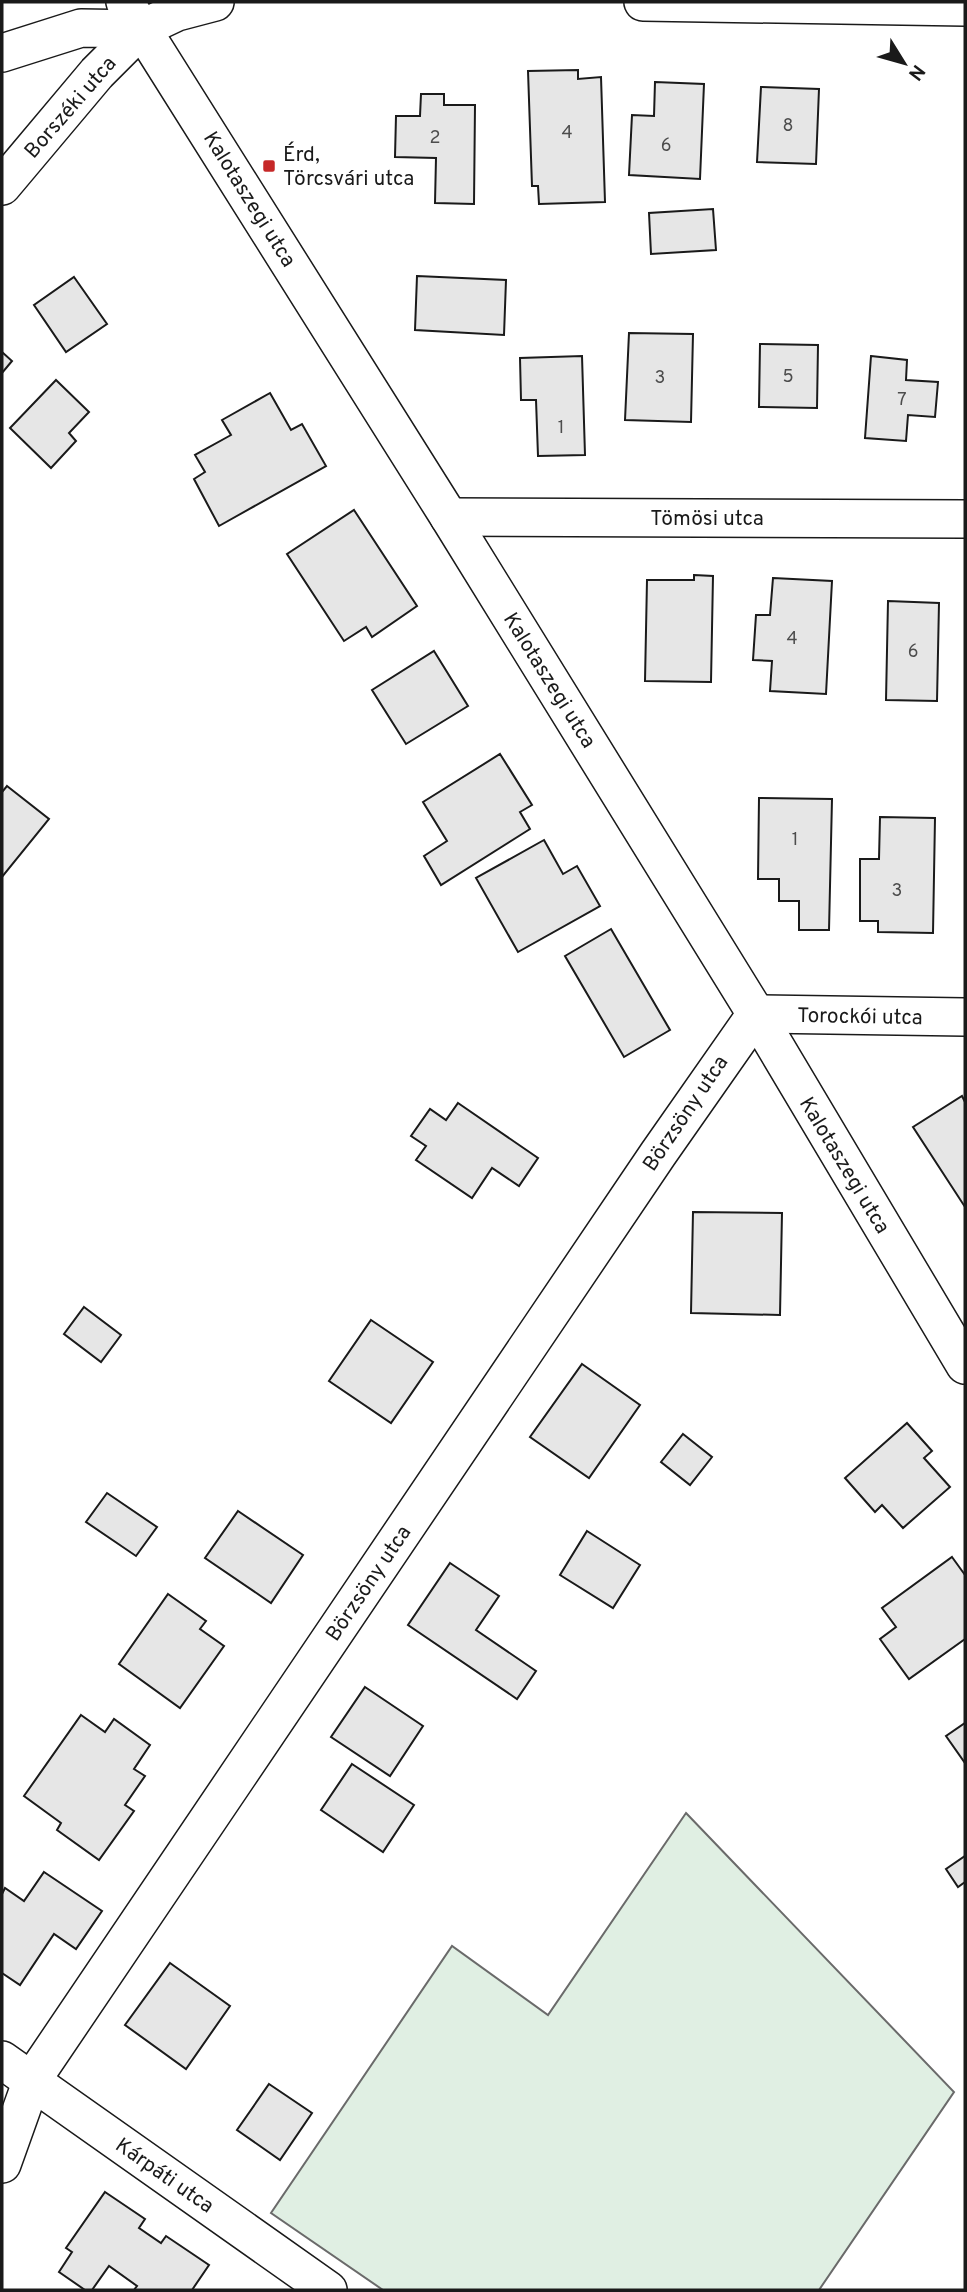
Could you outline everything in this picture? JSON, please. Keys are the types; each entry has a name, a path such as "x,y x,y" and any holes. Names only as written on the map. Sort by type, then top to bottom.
{"street":[{"path":"2,53 81,28 133,16 177,12 215,2"},
{"path":"643,2 965,7"},
{"name":"Borszéki utca","path":"2,186 97,73 133,16"},
{"name":"Kalotaszegi utca","path":"133,16 449,517 755,1014 965,1365"},
{"name":"Tömösi utca","path":"449,517 965,519"},
{"name":"Torockói utca","path":"755,1014 965,1017"},
{"name":"Börzsöny utca","path":"2,2164 32,2080 755,1014"},
{"name":"Kárpáti utca","path":"2,2060 328,2290"}],"green space":[{"path":"686,1813 954,2092 819,2290 383,2290 271,2213 452,1946 548,2015"}],"building":[{"path":"578,70 578,79 601,77 605,202 539,204 538,186 532,186 528,71"},
{"path":"655,82 704,84 700,179 629,175 632,115 654,116"},
{"path":"761,87 819,89 816,164 757,162"},
{"path":"421,94 444,94 444,105 475,105 474,204 435,203 436,158 395,157 396,116 420,116"},
{"path":"713,209 716,250 651,254 649,213"},
{"path":"417,276 506,280 504,335 415,330"},
{"path":"74,277 107,324 66,352 34,305"},
{"path":"629,333 693,334 691,422 625,420"},
{"path":"760,344 818,345 817,408 759,407"},
{"path":"2,352 12,361 2,373"},
{"path":"582,356 585,455 538,456 536,400 521,400 520,358"},
{"path":"871,356 907,360 906,380 938,382 935,417 908,415 906,441 865,438"},
{"path":"56,380 89,412 69,433 76,441 51,468 10,428"},
{"path":"270,393 291,430 302,424 326,466 219,526 194,479 205,472 195,455 231,435 222,420"},
{"path":"354,510 417,606 372,637 366,627 344,641 287,554"},
{"path":"694,575 713,576 711,682 645,681 647,580 694,580"},
{"path":"773,578 832,581 826,694 770,691 772,661 753,660 756,615 770,615"},
{"path":"888,601 939,603 937,701 886,700"},
{"path":"434,651 468,706 406,744 372,690"},
{"path":"500,754 532,805 520,812 530,829 441,885 424,856 447,841 423,802"},
{"path":"7,786 49,819 2,877 2,792"},
{"path":"759,798 832,799 829,930 799,930 799,901 779,901 779,879 758,879"},
{"path":"880,817 935,818 933,933 878,932 878,921 860,921 860,859 879,859"},
{"path":"544,840 563,874 577,866 600,906 518,952 476,878"},
{"path":"611,929 670,1030 624,1057 565,956"},
{"path":"962,1096 965,1102 965,1207 913,1127"},
{"path":"458,1103 538,1158 519,1186 492,1168 472,1198 416,1160 426,1146 411,1136 430,1109 446,1120"},
{"path":"693,1212 782,1213 780,1315 691,1313"},
{"path":"84,1307 121,1335 101,1362 64,1334"},
{"path":"371,1320 433,1362 391,1423 329,1381"},
{"path":"582,1364 640,1405 589,1478 530,1437"},
{"path":"907,1423 932,1451 924,1458 950,1487 903,1528 882,1505 875,1512 845,1478"},
{"path":"683,1434 712,1457 690,1485 661,1462"},
{"path":"107,1493 157,1527 136,1556 86,1522"},
{"path":"238,1511 303,1555 271,1603 205,1558"},
{"path":"587,1531 640,1565 613,1608 560,1575"},
{"path":"952,1557 965,1575 965,1639 909,1679 880,1639 896,1627 882,1608"},
{"path":"450,1563 499,1596 476,1630 536,1671 517,1699 408,1625"},
{"path":"168,1594 206,1621 200,1629 224,1646 180,1708 119,1664"},
{"path":"365,1687 423,1726 390,1776 331,1737"},
{"path":"81,1715 105,1732 114,1719 150,1745 134,1769 145,1776 125,1805 134,1811 99,1860 57,1830 61,1823 24,1796"},
{"path":"965,1723 965,1763 946,1736"},
{"path":"352,1764 414,1805 383,1852 321,1810"},
{"path":"965,1856 965,1882 958,1887 946,1869"},
{"path":"44,1872 102,1911 76,1949 54,1934 20,1985 2,1973 2,1894 5,1888 24,1901"},
{"path":"170,1963 230,2006 186,2069 125,2025"},
{"path":"269,2084 312,2113 280,2160 237,2130"},
{"path":"105,2192 145,2219 139,2228 161,2243 166,2236 209,2265 192,2290 134,2290 137,2286 109,2266 92,2290 85,2290 59,2272 72,2252 66,2248"}],"place":[{"name":"Érd, Törcsvári utca","path":"269,166"}]}
